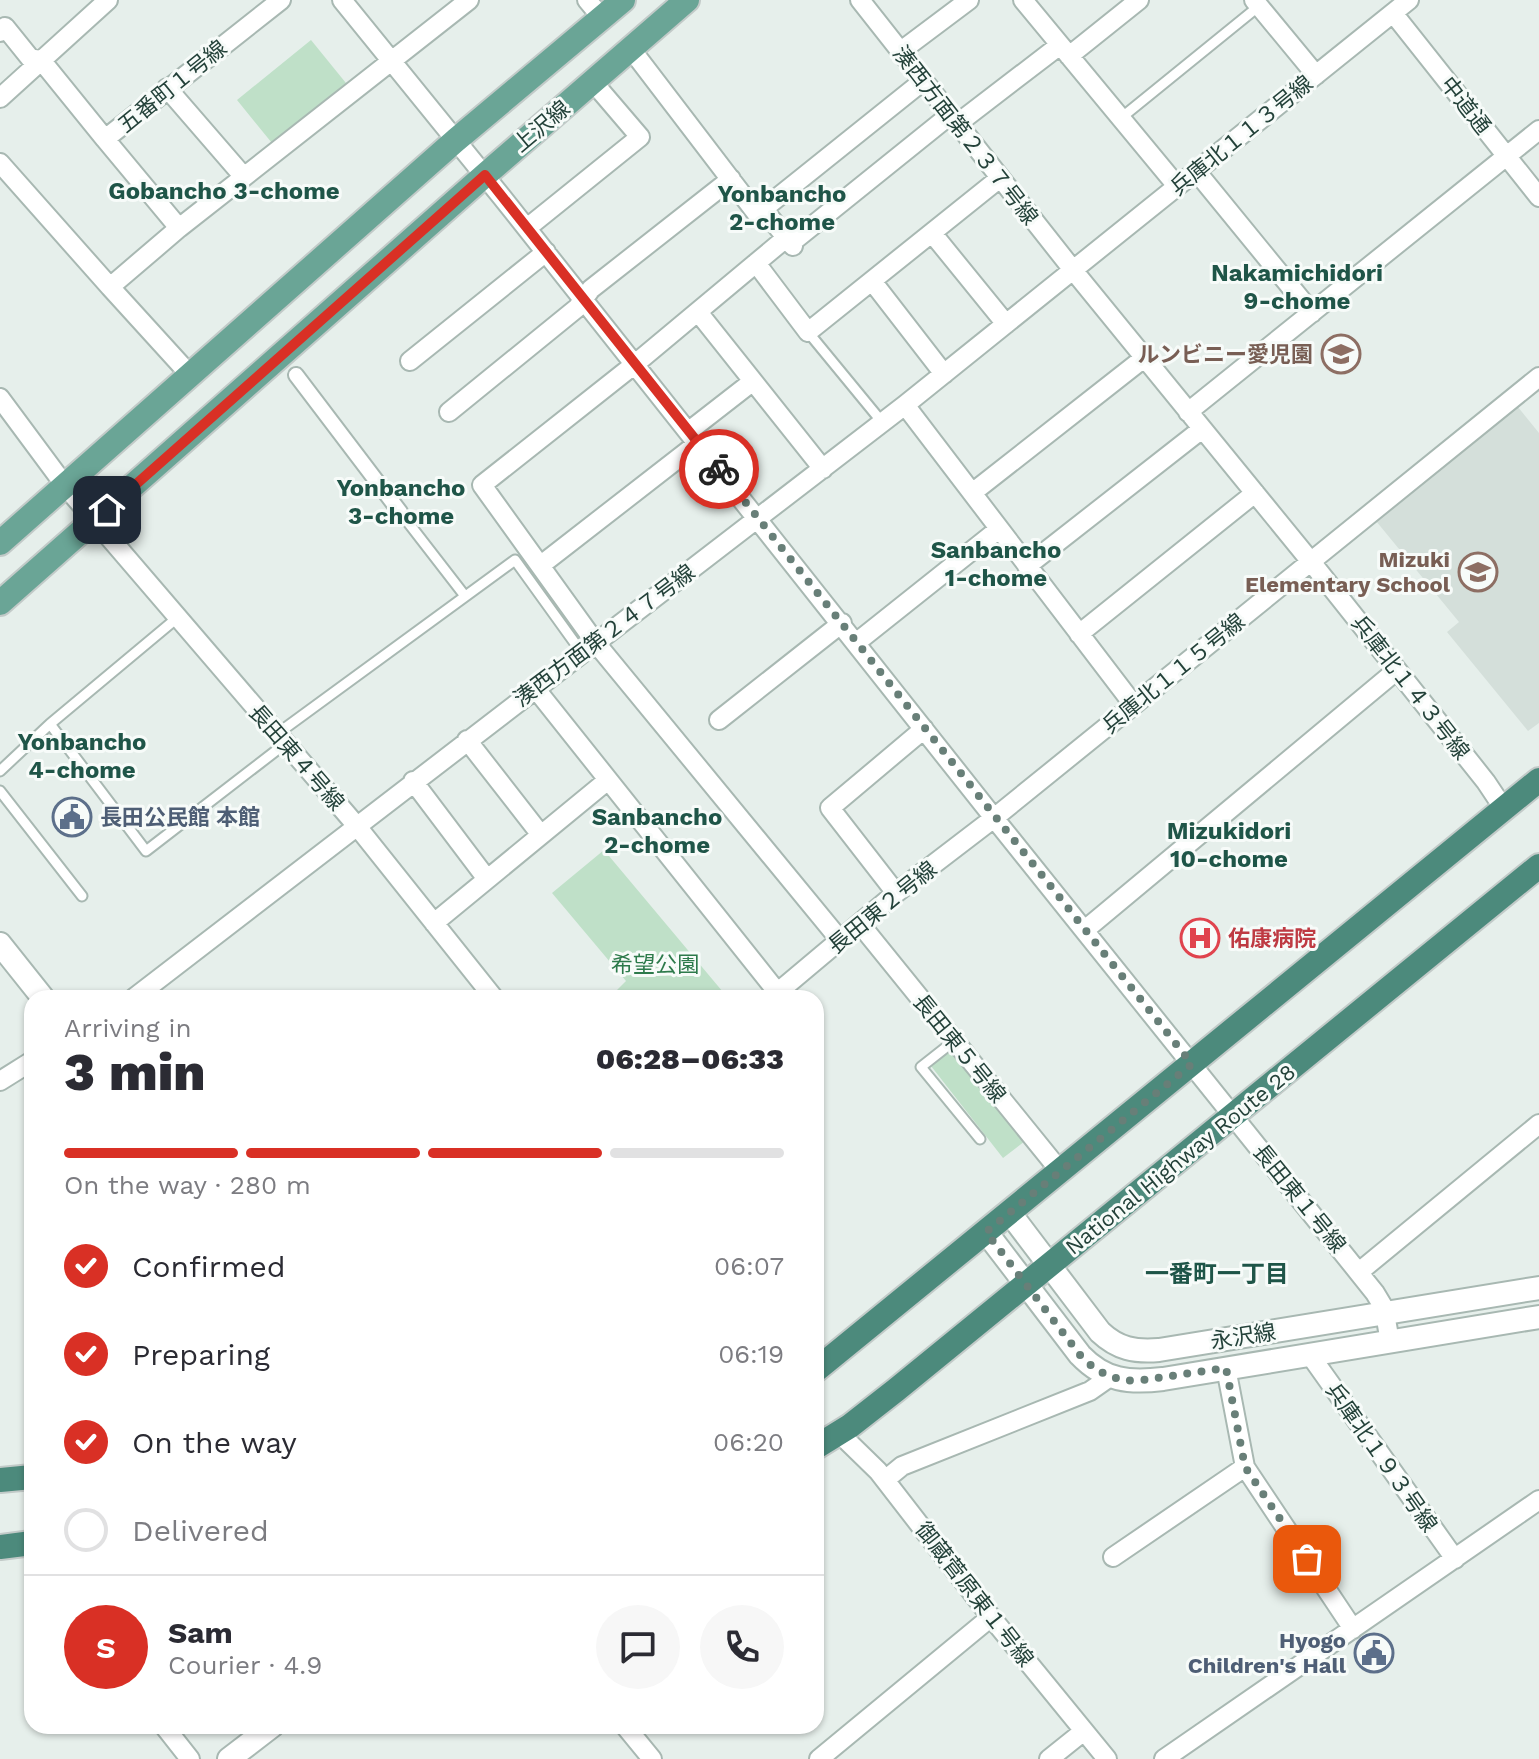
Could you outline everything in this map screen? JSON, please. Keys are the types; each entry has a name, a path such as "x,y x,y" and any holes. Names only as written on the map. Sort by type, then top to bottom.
{"highway":[{"path":"824,1364 1539,780"},
{"name":"National Highway Route 28","path":"824,1442 896,1390 1539,866"},
{"path":"0,1480 24,1478"}],"main road":[{"name":"上沢線","path":"0,543 456,140 594,9 623,0"},
{"name":"上沢線","path":"0,603 687,0"}],"street":[{"path":"0,98 108,0"},
{"name":"五番町１号線","path":"0,32 5,27 30,58 41,60 105,139 281,0"},
{"path":"110,287 179,228 469,0"},
{"name":"湊西方面第２３７号線","path":"860,0 1073,270"},
{"path":"901,51 969,0"},
{"path":"1023,0 1177,186"},
{"path":"840,940 588,647 541,565 482,485 756,263 791,243 954,120 1139,0"},
{"name":"兵庫北１１３号線","path":"1073,270 1409,0"},
{"name":"長田東１号線","path":"347,2 994,818 1378,1296 1385,1313 1390,1342"},
{"path":"1256,3 1316,75"},
{"name":"中道通","path":"1393,13 1539,197"},
{"path":"631,49 757,214 923,81"},
{"path":"527,228 640,137 593,82"},
{"path":"167,88 244,177"},
{"path":"1188,412 1539,130"},
{"path":"105,139 179,228"},
{"path":"0,163 191,376"},
{"path":"1196,171 1312,313"},
{"path":"756,263 808,332 1000,178"},
{"path":"449,412 577,308 591,289 731,179"},
{"path":"763,209 791,243"},
{"path":"932,233 1006,324"},
{"path":"410,361 546,252"},
{"name":"湊西方面第２４７号線","path":"144,990 823,469 1073,270"},
{"name":"兵庫北１４３号線","path":"1073,270 1312,563 1504,809"},
{"path":"872,281 944,374"},
{"path":"698,312 823,469"},
{"path":"972,493 1144,358"},
{"path":"296,375 400,512"},
{"name":"兵庫北１１５号線","path":"994,818 1539,377"},
{"path":"541,565 693,437 752,382"},
{"name":"長田東４号線","path":"0,399 94,521 356,825 488,990"},
{"path":"905,405 1133,704"},
{"path":"1027,566 1202,429"},
{"path":"1079,634 1255,493"},
{"path":"857,642 999,529"},
{"path":"719,720 842,623"},
{"path":"1086,929 1397,670"},
{"path":"535,688 771,990"},
{"path":"896,893 830,808 924,729"},
{"path":"467,740 541,835"},
{"path":"434,923 608,780"},
{"path":"413,781 487,879"},
{"name":"長田東２号線","path":"781,990 896,893 994,818"},
{"name":"長田東５号線","path":"860,924 1060,1171"},
{"path":"0,944 37,990"},
{"path":"0,1081 24,1066"},
{"path":"1359,1272 1539,1124"},
{"name":"永沢線","path":"1009,1212 1100,1332 1114,1344 1132,1350 1159,1350 1539,1288"},
{"path":"885,1480 902,1466 1090,1391 1110,1377 1080,1355 986,1232"},
{"name":"永沢線","path":"1110,1377 1123,1381 1150,1380 1539,1317"},
{"name":"兵庫北１９３号線","path":"1310,1355 1455,1559"},
{"path":"1226,1368 1245,1467 1353,1629"},
{"name":"御蔵菅原東１号線","path":"839,1433 885,1480 1107,1759"},
{"path":"1113,1557 1245,1467"},
{"path":"1164,1759 1539,1500"},
{"path":"819,1759 991,1617"},
{"path":"1049,1759 1084,1731"},
{"path":"170,1734 190,1759"},
{"path":"229,1759 262,1734"},
{"path":"632,1734 652,1759"}],"lane":[{"path":"1121,118 1256,3"},
{"path":"808,332 882,423"},
{"path":"400,512 465,596"},
{"path":"50,724 146,851 281,739 515,560 588,647"},
{"path":"0,771 50,724 177,618"},
{"path":"0,791 82,896"},
{"path":"954,1041 921,1067 980,1139"}],"shaded area":[{"name":"Mizuki Elementary School","path":"1518,407 1539,433 1539,723 1528,731 1447,632 1459,622 1376,521"}],"green space":[{"path":"311,40 350,88 276,148 237,100"},
{"name":"希望公園","path":"604,850 721,990 617,990 626,981 552,893"},
{"path":"953,1049 1025,1141 1003,1158 931,1066"}],"way so far":[{"path":"719,469 1192,1064 986,1232 1080,1355 1099,1372 1123,1381 1136,1381 1226,1368 1245,1467 1307,1559"}],"place":[{"name":"ルンビニー愛児園","path":"1341,354"},
{"name":"Mizuki Elementary School","path":"1478,572"},
{"name":"長田公民館 本館","path":"72,817"},
{"name":"佑康病院","path":"1200,938"},
{"name":"Hyogo Children's Hall","path":"1374,1653"}],"district":[{"name":"Gobancho 3-chome","path":"224,191"},
{"name":"Yonbancho 2-chome","path":"782,208"},
{"name":"Nakamichidori 9-chome","path":"1297,287"},
{"name":"Yonbancho 3-chome","path":"401,502"},
{"name":"Sanbancho 1-chome","path":"996,564"},
{"name":"Yonbancho 4-chome","path":"82,756"},
{"name":"Sanbancho 2-chome","path":"657,831"},
{"name":"Mizukidori 10-chome","path":"1229,845"},
{"name":"一番町一丁目","path":"1217,1274"}],"route":[{"path":"107,510 485,175 719,469"}]}
